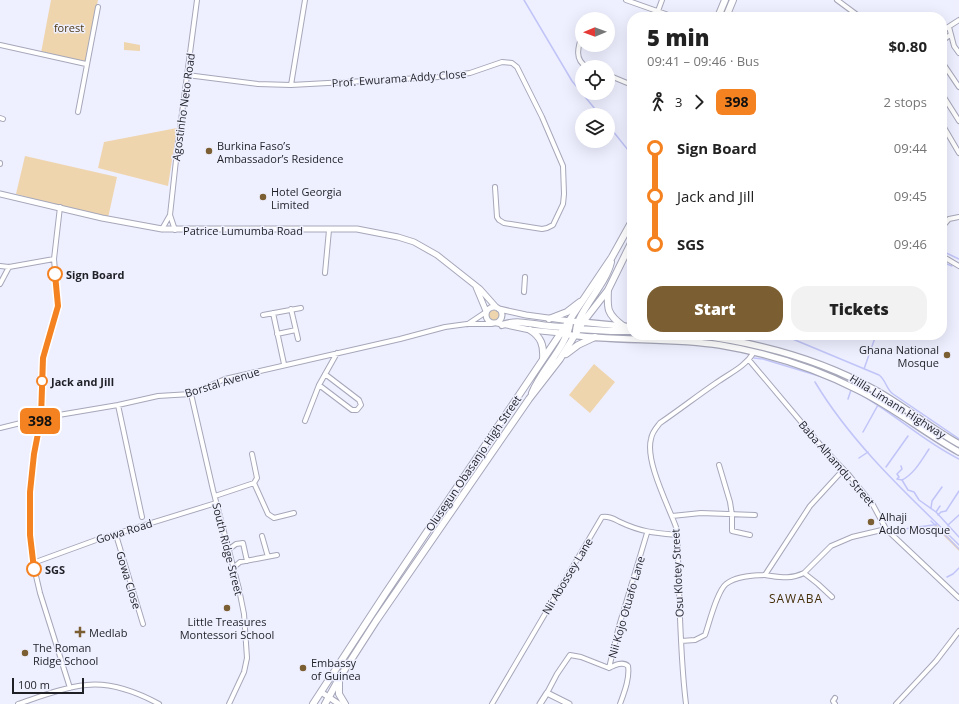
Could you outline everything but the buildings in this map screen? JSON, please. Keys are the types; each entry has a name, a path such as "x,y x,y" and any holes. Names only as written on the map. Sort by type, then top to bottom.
{"main road":[{"path":"720,12 725,0"},
{"path":"728,12 732,0"},
{"name":"Olusegun Obasanjo High Street","path":"314,704 385,594 543,359 567,329 583,300 612,257 627,230"},
{"name":"Olusegun Obasanjo High Street","path":"325,704 340,677 376,621 529,399 560,359 579,327 608,290 627,251"},
{"path":"579,327 610,270 612,257"},
{"path":"608,290 607,304 609,313 623,326"},
{"path":"549,319 566,312 583,300"},
{"path":"497,324 518,322 567,329 579,327 612,331 627,331"},
{"name":"Hilla Limann Highway","path":"567,329 579,327 627,326"},
{"name":"Hilla Limann Highway","path":"579,327 596,336 627,338"},
{"path":"529,399 535,384 567,329"},
{"path":"530,330 537,334 542,344 543,359"},
{"path":"560,359 578,345 596,336"},
{"name":"Hilla Limann Highway","path":"665,340 720,345 754,352 812,369 858,389 939,441 959,452"},
{"name":"Hilla Limann Highway","path":"727,340 752,344 814,362 842,372 877,391 959,444"},
{"path":"340,677 339,694 345,704"}],"street":[{"name":"Agostinho Neto Road","path":"162,229 170,215 187,75 198,0"},
{"path":"291,85 305,0"},
{"path":"626,0 658,11 662,0"},
{"path":"836,0 853,12"},
{"path":"78,112 98,7"},
{"path":"959,20 949,27 954,46 959,53"},
{"path":"0,45 86,64"},
{"name":"Prof. Ewurama Addy Close","path":"187,75 258,84 291,85 439,77 470,73 502,62 512,63 517,67 534,100 561,159 564,201 553,224 547,228 542,229 504,223 497,217 495,188"},
{"path":"947,69 959,87"},
{"path":"615,78 627,83"},
{"path":"947,102 959,121"},
{"path":"947,133 959,153"},
{"name":"Patrice Lumumba Road","path":"0,194 102,218 162,229 356,229 391,236 414,242 437,255 474,284 498,308"},
{"path":"60,207 54,259 58,306 43,358 41,418 34,454 30,492 30,535 33,563 40,593 70,688"},
{"name":"Agostinho Neto Road","path":"170,215 175,230"},
{"path":"947,221 949,218 959,217"},
{"path":"325,272 329,230"},
{"path":"0,266 9,267 54,259"},
{"path":"947,259 959,266"},
{"path":"0,284 9,267"},
{"path":"524,292 525,277"},
{"name":"Patrice Lumumba Road","path":"474,284 486,312"},
{"path":"263,315 301,308"},
{"path":"490,308 498,308 549,319 567,329 530,330 497,324 486,319 486,312 490,308"},
{"path":"497,324 502,317 502,312 498,308"},
{"path":"291,310 298,340"},
{"name":"Borstal Avenue","path":"467,324 486,312"},
{"path":"273,313 284,364"},
{"name":"Borstal Avenue","path":"0,428 41,418 118,405 158,396 191,394 225,379 445,327 467,324 497,324"},
{"path":"278,334 296,330"},
{"name":"Osu Klotey Street","path":"686,704 678,587 678,535 653,466 650,445 653,431 660,423 717,382 740,368 749,360 754,352"},
{"path":"305,421 319,385 337,353"},
{"name":"Baba Alhamdu Street","path":"749,360 873,505 886,529 959,598"},
{"path":"319,385 352,410 357,410 361,405 359,400 325,374"},
{"name":"South Ridge Street","path":"191,394 216,503 244,614 247,658 244,672 229,704"},
{"path":"118,405 142,517"},
{"path":"215,496 254,483 257,478 252,454"},
{"path":"719,465 730,502 732,531 750,535"},
{"path":"765,575 810,506 844,470"},
{"path":"254,483 270,516 274,518 294,513"},
{"name":"Gowa Road","path":"33,563 77,546 216,503"},
{"path":"672,516 701,513 755,515"},
{"name":"Nii Abossey Lane","path":"492,704 602,517 610,517 632,528 647,533 678,535"},
{"path":"681,642 695,640 705,635 721,592 726,584 739,578 765,575 787,578 804,573 831,546 852,537 886,529"},
{"name":"Nii Kojo Otuafo Lane","path":"547,693 557,674 570,655 581,657 609,668 619,626 647,533"},
{"name":"Gowa Close","path":"116,535 143,624"},
{"path":"262,536 268,557"},
{"path":"228,550 236,544 243,543 247,561"},
{"path":"233,568 240,562 277,555"},
{"path":"804,573 832,597"},
{"path":"896,704 936,661 959,631"},
{"path":"609,668 624,663 628,666 626,686 620,704"},
{"path":"18,704 70,688 87,685 127,689 142,694 159,704"},
{"path":"321,692 339,704"},
{"path":"540,704 547,693 569,704"},
{"path":"835,698 835,704"}],"green space":[{"name":"forest","path":"51,0 98,0 86,63 41,53"},
{"path":"124,42 140,45 140,51 124,50"},
{"path":"177,128 168,186 98,168 104,142"},
{"path":"25,156 117,177 108,218 16,194"},
{"path":"496,310 499,311 499,321 492,322 489,321 488,314 489,311"},
{"path":"594,364 615,382 590,413 569,395"},
{"path":"937,525 959,548 959,551 934,526"}],"waterway":[{"path":"524,0 572,81 594,108"},
{"path":"615,134 627,149"},
{"path":"947,253 959,259"},
{"path":"947,264 952,266"},
{"path":"795,340 879,375 893,394 959,439"},
{"path":"864,369 874,340"},
{"path":"754,358 763,359 829,379"},
{"path":"815,382 830,405 863,448 959,545"},
{"path":"848,399 851,390"},
{"path":"856,392 882,408 932,444 959,459"},
{"path":"863,432 878,405"},
{"path":"886,467 908,436"},
{"path":"902,480 914,471 929,449"},
{"path":"859,458 868,452"},
{"path":"901,466 902,469 897,474 899,477 897,479 902,480 908,490 914,492 919,500 936,512 959,537"},
{"path":"931,508 932,501 942,487"},
{"path":"938,515 941,512 946,511 959,491"},
{"path":"936,512 940,506"},
{"path":"948,526 959,515"},
{"path":"931,521 959,549"},
{"path":"895,534 905,529 937,524"},
{"path":"947,577 959,568"}],"bus line":[{"name":"398","path":"34,569 30,535 30,492 34,454 41,418 43,358 58,306 55,274"}],"place":[{"name":"Burkina Faso’s Ambassador’s Residence","path":"209,151"},
{"name":"Hotel Georgia Limited","path":"263,197"},
{"name":"Sign Board","path":"55,274"},
{"name":"Ghana National Mosque","path":"947,355"},
{"name":"Jack and Jill","path":"42,381"},
{"name":"Alhaji Addo Mosque","path":"871,522"},
{"name":"SGS","path":"34,569"},
{"name":"Little Treasures Montessori School","path":"227,608"},
{"name":"Medlab","path":"80,632"},
{"name":"The Roman Ridge School","path":"25,653"},
{"name":"Embassy of Guinea","path":"303,668"}],"district":[{"name":"SAWABA","path":"796,598"}]}
